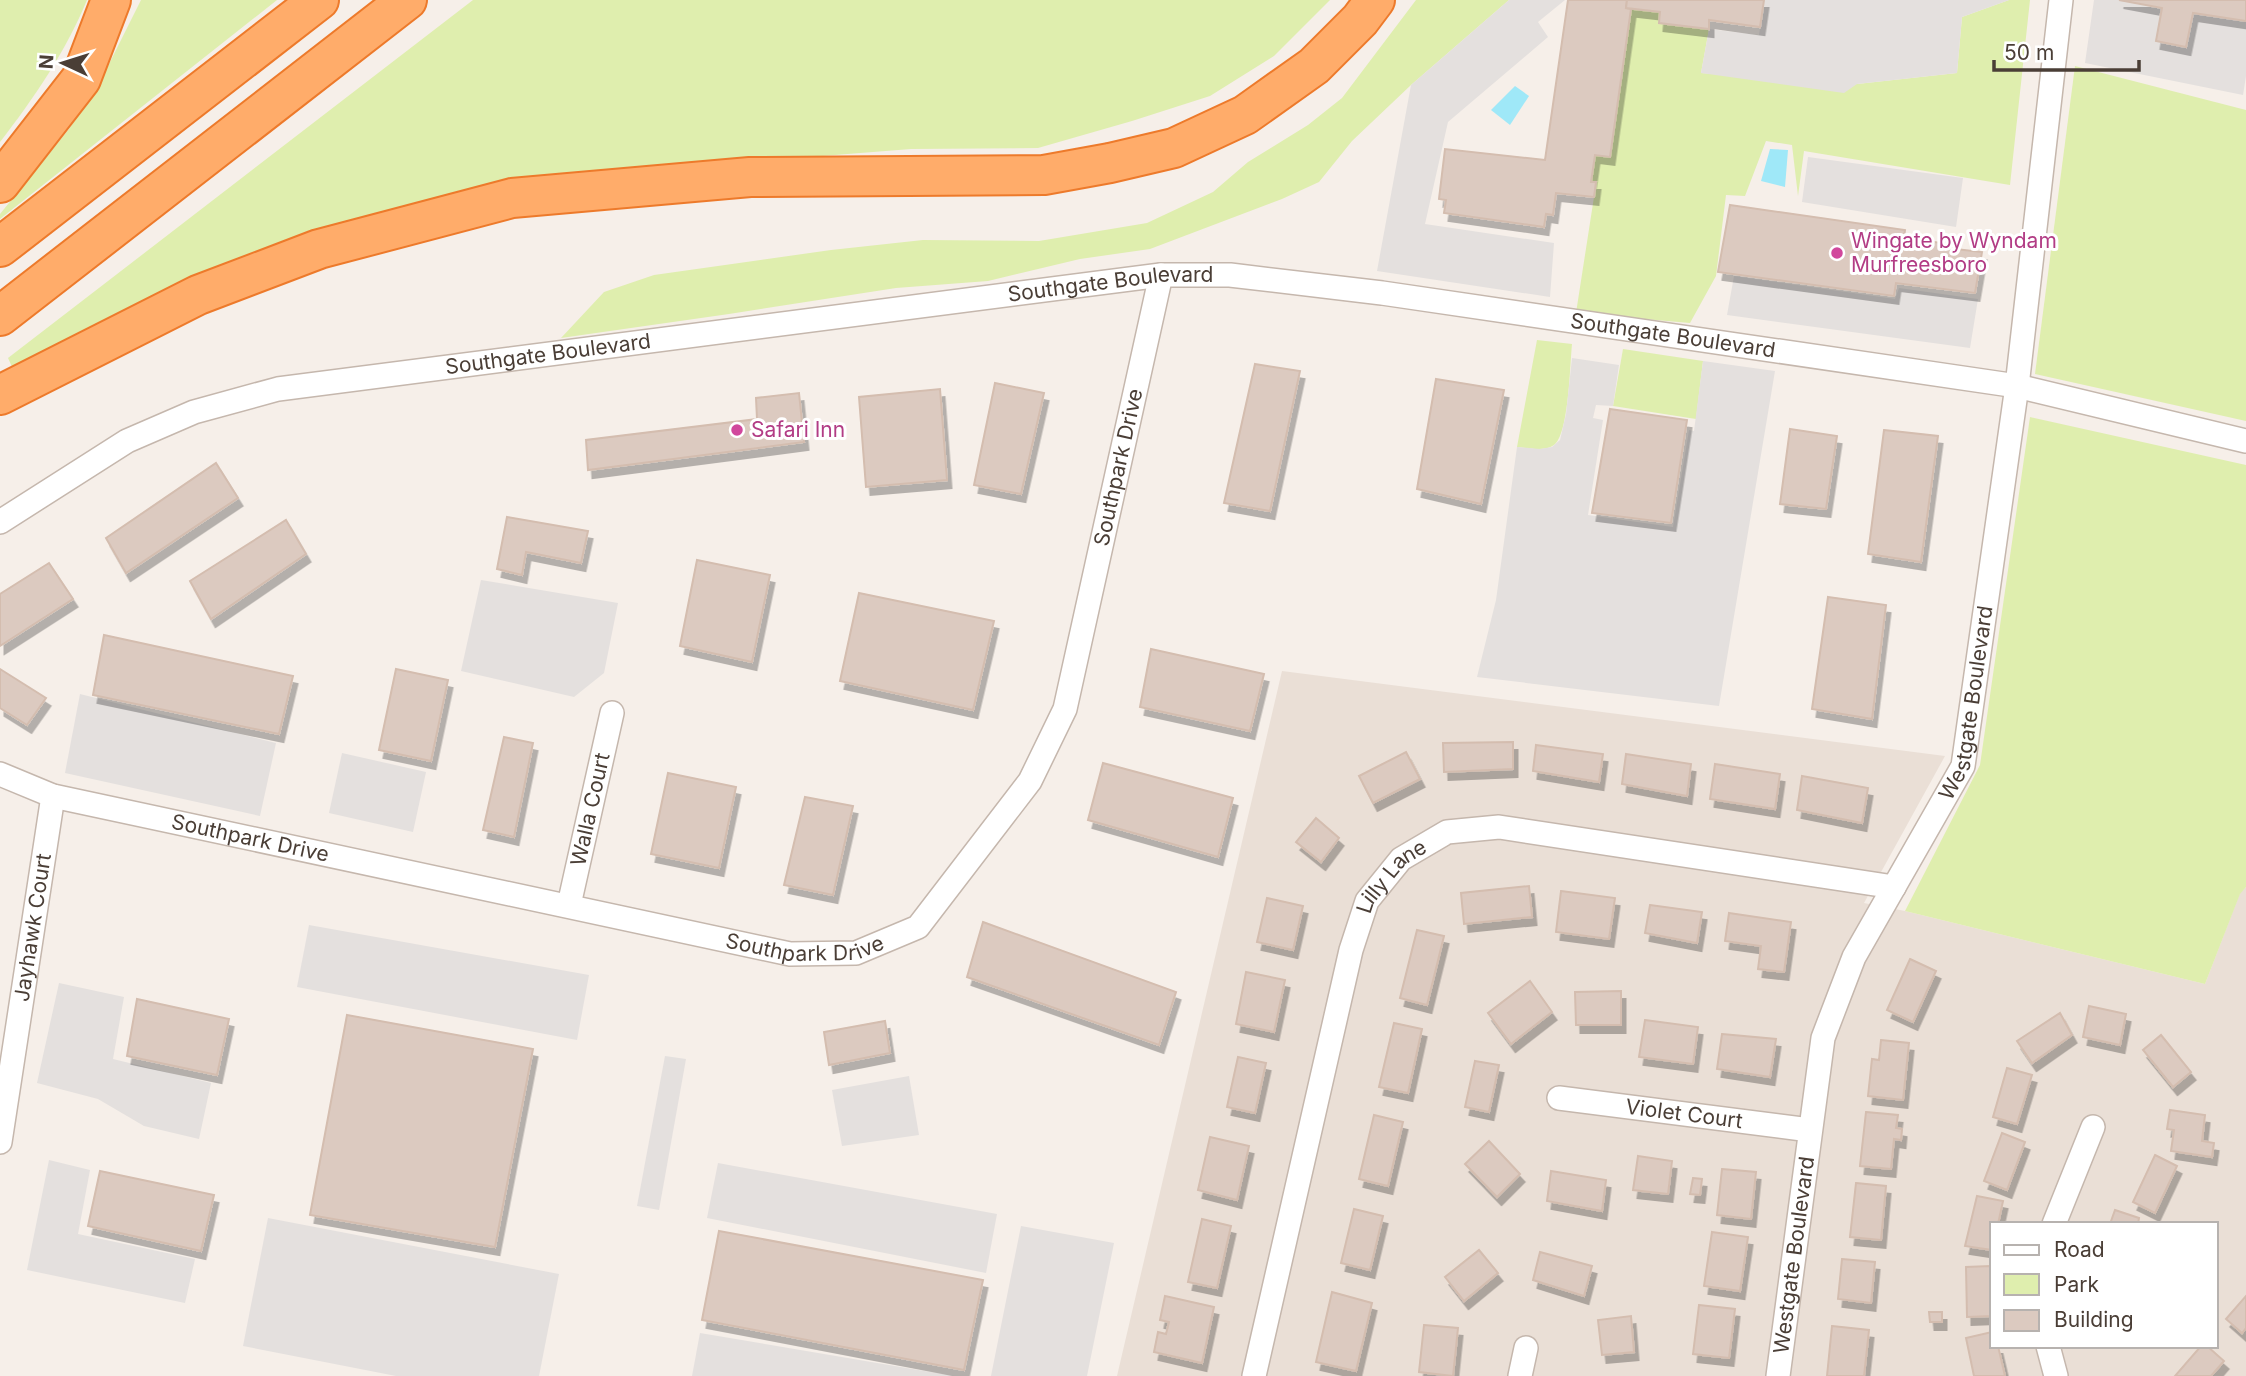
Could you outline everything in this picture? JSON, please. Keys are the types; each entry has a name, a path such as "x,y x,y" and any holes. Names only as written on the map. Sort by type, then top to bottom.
{"highway":[{"path":"0,183 81,79 111,0"},
{"path":"0,247 319,0"},
{"path":"0,316 407,0"},
{"path":"0,395 198,295 319,249 512,198 750,177 1044,174 1110,163 1174,148 1245,115 1314,66 1360,20 1375,0"}],"street":[{"name":"Westgate Boulevard","path":"1778,1376 1823,1038 1854,957 1963,766 2017,386 2061,0"},
{"name":"Southgate Boulevard","path":"0,522 127,441 194,412 278,389 1161,275 1230,275 1382,293 2017,386 2246,441"},
{"name":"Southpark Drive","path":"0,774 53,796 790,954 856,953 918,927 1030,780 1065,709 1161,275"},
{"name":"Walla Court","path":"569,905 612,713"},
{"name":"Jayhawk Court","path":"0,1142 53,796"},
{"name":"Lilly Lane","path":"1254,1376 1351,950 1367,901 1401,859 1447,832 1499,827 1894,887"},
{"name":"Violet Court","path":"1559,1098 1810,1130"},
{"path":"2055,1222 2093,1128"},
{"path":"1520,1376 1526,1348"},
{"path":"2049,1348 2056,1376"}],"shaded area":[{"path":"1509,0 1565,0 1538,22 1548,37 1448,122 1425,224 1554,243 1550,297 1377,271 1411,85"},
{"path":"1764,0 2009,0 1962,17 1957,73 1857,84 1844,93 1701,73 1709,29 1759,35"},
{"path":"2094,0 2246,0 2246,76 2243,95 2085,63"},
{"path":"1808,157 1963,178 1956,227 1802,202"},
{"path":"1734,276 1895,299 1899,288 1978,299 1970,348 1727,315"},
{"path":"1572,358 1619,365 1613,406 1596,405 1593,418 1603,420 1588,515 1673,527 1689,430 1694,431 1703,361 1775,371 1719,706 1477,677 1496,600 1517,447 1540,449 1552,447 1560,440 1566,414"},
{"path":"481,580 618,603 604,673 574,697 461,671"},
{"path":"1282,671 1945,756 1864,903 2205,984 2240,893 2246,887 2246,1376 1117,1376"},
{"path":"80,694 276,743 260,816 65,773"},
{"path":"342,753 426,772 413,832 329,813"},
{"path":"309,925 589,975 577,1040 297,987"},
{"path":"59,983 124,997 113,1059 211,1083 199,1139 144,1126 98,1099 37,1083"},
{"path":"665,1056 686,1059 659,1210 637,1206"},
{"path":"909,1076 919,1135 842,1146 832,1090"},
{"path":"49,1160 90,1170 78,1234 195,1259 185,1303 27,1270"},
{"path":"718,1163 997,1214 986,1273 707,1218"},
{"path":"268,1218 559,1274 539,1376 396,1376 243,1346"},
{"path":"1021,1226 1114,1243 1087,1376 991,1376"},
{"path":"700,1333 954,1376 692,1376"}],"green space":[{"path":"0,0 87,0 48,74 0,142"},
{"path":"141,0 277,0 0,219 0,214 69,129 106,70"},
{"path":"473,0 1330,0 1274,56 1210,96 1038,148 911,149 659,169 478,196 13,369 8,358"},
{"path":"1416,0 1509,0 1411,85 1352,141 1319,182 1282,199 1150,249 1080,259 988,281 896,288 561,338 604,292 654,275 923,240 1039,241 1147,223 1213,192 1248,162 1308,125 1342,98"},
{"path":"2009,0 2030,0 2010,185 1804,151 1798,196 1792,145 1766,141 1745,196 1726,195 1716,276 1690,323 1576,313 1596,182 1591,182 1595,155 1610,157 1631,9 1660,12 1659,23 1709,29 1701,73 1857,84 1957,73 1962,17"},
{"path":"2075,66 2246,110 2246,421 2035,374"},
{"path":"1537,340 1572,344 1563,428 1554,445 1541,449 1517,447"},
{"path":"1623,349 1703,361 1696,419 1613,406"},
{"path":"2030,417 2246,465 2246,887 2240,894 2205,984 1905,911 1980,765"}],"water":[{"path":"1515,86 1529,96 1510,125 1491,110"},
{"path":"1770,149 1788,150 1785,187 1761,181"}],"building":[{"path":"1568,0 1627,0 1626,8 1631,9 1610,157 1595,155 1591,182 1596,182 1594,197 1556,193 1553,215 1546,214 1544,227 1444,213 1446,200 1439,199 1445,149 1545,160"},
{"path":"1627,0 1764,0 1760,27 1709,20 1709,29 1659,23 1660,12 1626,8"},
{"path":"2119,0 2246,0 2246,21 2193,13 2186,47 2156,41 2162,8"},
{"path":"1730,205 1905,230 1904,237 1947,244 1947,248 1982,252 1975,293 1896,283 1894,296 1718,272"},
{"path":"1255,364 1300,371 1270,511 1224,503"},
{"path":"1436,379 1504,390 1481,504 1417,489"},
{"path":"995,383 1044,393 1021,494 974,485"},
{"path":"940,389 947,480 866,487 859,397"},
{"name":"Safari Inn","path":"799,393 804,442 588,470 586,440 757,419 756,398"},
{"path":"1610,409 1687,420 1671,523 1592,513"},
{"path":"1790,429 1837,436 1826,509 1780,504"},
{"path":"1884,430 1938,436 1921,562 1868,554"},
{"path":"216,463 238,498 126,573 106,538"},
{"path":"507,517 588,531 581,563 526,552 522,575 497,569"},
{"path":"286,520 306,554 211,619 190,581"},
{"path":"697,560 770,575 752,662 680,646"},
{"path":"49,563 73,599 0,646 0,594"},
{"path":"859,593 994,621 973,710 840,681"},
{"path":"1828,597 1886,605 1872,719 1812,709"},
{"path":"104,635 293,676 279,734 93,695"},
{"path":"1151,649 1264,674 1250,731 1140,707"},
{"path":"0,669 46,698 27,725 0,708"},
{"path":"396,669 448,680 431,761 379,750"},
{"path":"504,737 533,743 514,837 483,830"},
{"path":"1513,742 1513,769 1444,772 1443,743"},
{"path":"1536,745 1603,754 1599,782 1533,771"},
{"path":"1406,752 1420,779 1373,803 1359,776"},
{"path":"1626,754 1691,764 1687,796 1622,784"},
{"path":"1103,763 1233,798 1218,857 1088,820"},
{"path":"1715,764 1780,774 1775,809 1710,799"},
{"path":"668,773 736,787 719,868 651,854"},
{"path":"1802,776 1868,788 1862,823 1797,810"},
{"path":"805,797 853,806 833,895 784,885"},
{"path":"1316,818 1339,838 1321,862 1296,842"},
{"path":"1529,886 1532,917 1464,924 1461,893"},
{"path":"1561,891 1615,898 1609,939 1556,932"},
{"path":"1267,898 1303,906 1293,950 1257,942"},
{"path":"1650,905 1702,912 1697,943 1645,933"},
{"path":"1729,913 1791,922 1784,972 1758,969 1761,946 1725,941"},
{"path":"983,922 1176,992 1159,1045 967,977"},
{"path":"1417,930 1444,936 1427,1005 1400,998"},
{"path":"1910,959 1936,971 1913,1022 1887,1010"},
{"path":"1246,972 1285,980 1274,1032 1236,1024"},
{"path":"1530,981 1552,1012 1511,1044 1488,1013"},
{"path":"1621,991 1621,1025 1576,1025 1575,992"},
{"path":"137,999 229,1019 217,1075 127,1056"},
{"path":"2089,1006 2126,1014 2120,1045 2083,1037"},
{"path":"2060,1013 2072,1035 2032,1063 2017,1041"},
{"path":"347,1015 533,1049 495,1247 310,1215"},
{"path":"1645,1020 1698,1027 1693,1064 1639,1057"},
{"path":"885,1021 890,1053 829,1065 824,1032"},
{"path":"1394,1023 1422,1029 1408,1093 1379,1087"},
{"path":"1722,1034 1776,1039 1770,1077 1717,1069"},
{"path":"2161,1035 2191,1072 2173,1087 2143,1050"},
{"path":"1881,1040 1909,1043 1903,1100 1868,1096 1872,1059 1879,1060"},
{"path":"1238,1057 1266,1063 1255,1113 1227,1107"},
{"path":"1475,1061 1499,1065 1489,1112 1465,1107"},
{"path":"2007,1068 2032,1075 2017,1124 1993,1117"},
{"path":"2170,1110 2205,1115 2202,1141 2214,1143 2212,1157 2171,1151 2174,1130 2167,1129"},
{"path":"1866,1112 1898,1115 1896,1128 1902,1129 1901,1140 1894,1139 1891,1169 1860,1166"},
{"path":"1374,1115 1403,1122 1388,1186 1359,1179"},
{"path":"2002,1133 2025,1142 2007,1190 1984,1181"},
{"path":"1210,1137 1249,1146 1237,1200 1198,1190"},
{"path":"1489,1141 1520,1174 1497,1197 1465,1164"},
{"path":"2155,1155 2177,1166 2155,1213 2133,1202"},
{"path":"1638,1156 1672,1161 1668,1194 1633,1190"},
{"path":"1722,1169 1756,1172 1751,1219 1717,1215"},
{"path":"100,1171 214,1195 201,1251 88,1226"},
{"path":"1551,1171 1606,1180 1602,1211 1547,1201"},
{"path":"1693,1178 1702,1179 1700,1195 1690,1194"},
{"path":"1856,1183 1886,1186 1881,1240 1850,1237"},
{"path":"1977,1196 2003,1201 1998,1222 1990,1222 1990,1250 1965,1246"},
{"path":"1354,1209 1383,1216 1370,1270 1341,1263"},
{"path":"2115,1210 2139,1218 2138,1222 2111,1222"},
{"path":"1202,1219 1231,1226 1217,1288 1188,1282"},
{"path":"719,1231 983,1280 964,1370 702,1320"},
{"path":"1712,1232 1748,1237 1740,1291 1704,1286"},
{"path":"1479,1250 1498,1273 1464,1301 1445,1277"},
{"path":"1540,1252 1592,1266 1584,1296 1533,1280"},
{"path":"1842,1259 1875,1262 1871,1303 1838,1299"},
{"path":"1990,1266 1990,1316 1967,1317 1966,1267"},
{"path":"1332,1292 1372,1303 1356,1371 1316,1362"},
{"path":"1165,1296 1214,1307 1202,1363 1154,1352 1158,1332 1166,1334 1169,1322 1160,1320"},
{"path":"2246,1296 2246,1328 2242,1333 2226,1319"},
{"path":"1699,1305 1735,1309 1729,1358 1693,1354"},
{"path":"1929,1312 1942,1312 1942,1322 1930,1322"},
{"path":"1631,1316 1634,1352 1602,1355 1598,1320"},
{"path":"1424,1325 1458,1328 1453,1376 1419,1372"},
{"path":"1832,1326 1869,1330 1864,1376 1827,1376"},
{"path":"1990,1332 1990,1348 1998,1348 2005,1376 1974,1376 1966,1338"},
{"path":"2199,1348 2209,1348 2224,1361 2211,1376 2175,1376"}],"place":[{"name":"Wingate by Wyndam Murfreesboro","path":"1837,253"},
{"name":"Safari Inn","path":"737,430"}]}
